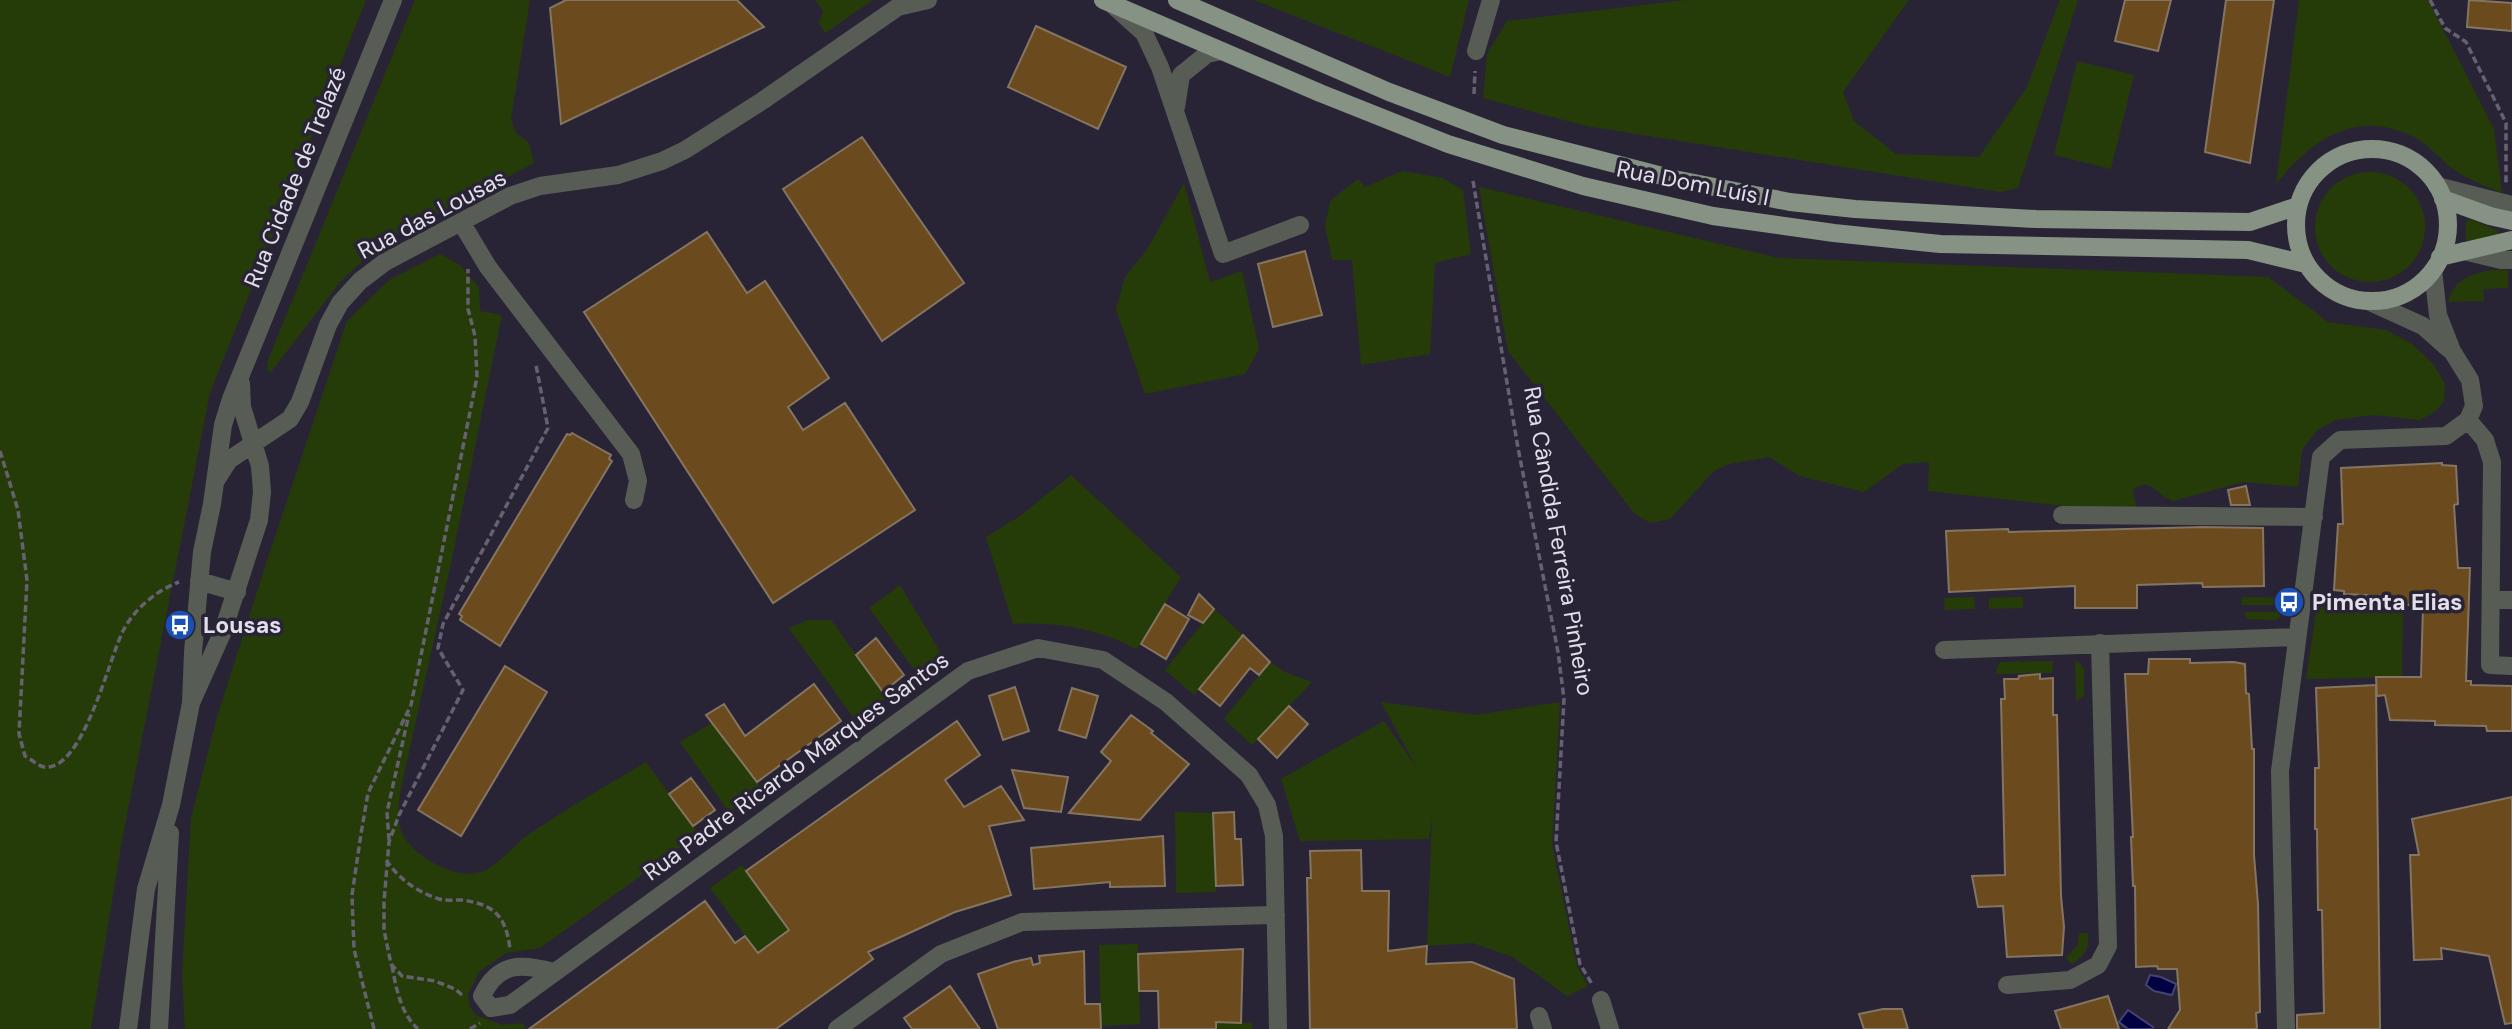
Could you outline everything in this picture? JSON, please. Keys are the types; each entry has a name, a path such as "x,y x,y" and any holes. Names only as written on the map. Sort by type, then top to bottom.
{"main road":[{"name":"Rua Dom Luís I","path":"1177,0 1389,92 1503,135 1662,176 1790,202 1855,209 2036,219 2249,222 2298,206"},
{"name":"Rua Dom Luís I","path":"1108,2 1320,93 1448,144 1583,186 1713,216 1940,244 2248,250 2306,264"},
{"path":"2510,210 2490,216 2440,192 2417,164 2405,156 2383,150 2361,149 2333,159 2311,179 2298,206 2297,235 2306,264 2326,286 2354,299 2368,300 2390,298 2411,290 2437,264 2464,251 2512,240"},
{"path":"2437,264 2448,228 2440,192"}],"street":[{"name":"Rua Cidade de Trelazé","path":"128,1029 146,888 171,805 191,703 199,581 223,425 393,0"},
{"name":"Rua das Lousas","path":"253,443 290,419 300,402 328,325 340,303 360,281 385,262 510,196 541,186 618,175 662,161 685,150 905,3 928,0"},
{"path":"1476,51 1491,0"},
{"path":"1108,2 1144,33 1160,67 1223,254 1300,225"},
{"path":"1176,111 1181,75 1207,54 1221,51"},
{"path":"453,226 479,251 488,267 631,454 638,481 634,500"},
{"path":"2464,251 2512,260"},
{"path":"2286,1029 2280,771 2321,457 2340,440 2446,436 2468,420 2474,406 2470,380 2452,351 2438,315 2437,264"},
{"path":"2368,300 2423,326 2452,351"},
{"name":"Rua Cidade de Trelazé","path":"191,703 223,631 259,520 260,466 240,391 242,372"},
{"path":"245,416 259,428 276,429"},
{"path":"2468,420 2485,440 2493,463 2490,666 2512,666"},
{"name":"Rua Cidade de Trelazé","path":"215,482 229,460 253,443"},
{"path":"2062,515 2314,517"},
{"path":"199,581 237,592"},
{"path":"2491,600 2512,600"},
{"path":"1944,650 2297,637"},
{"path":"2007,985 2070,980 2098,965 2108,946 2100,643"},
{"name":"Rua Padre Ricardo Marques Santos","path":"553,972 968,671 1038,648 1103,660 1166,702 1249,775 1267,805 1274,836 1278,1029"},
{"name":"Rua Cidade de Trelazé","path":"162,1025 171,805"},
{"path":"837,1029 942,954 1022,922 1276,915"},
{"path":"1601,1000 1610,1029"}],"path":[{"path":"2430,0 2445,28 2466,42 2506,123 2510,210"},
{"path":"1474,94 1476,51"},
{"name":"Rua Cândida Ferreira Pinheiro","path":"1473,181 1508,394 1558,652 1564,699 1556,842 1580,964 1601,1000"},
{"path":"389,842 387,812 477,377 475,336 468,309 466,271 479,251"},
{"path":"418,1029 410,1022 405,1011 384,930 389,842 399,816 463,690 438,648 443,624 548,428 536,362"},
{"path":"0,451 19,510 27,580 19,734 25,756 43,767 54,766 73,752 86,728 123,630 141,605 184,580 199,581"},
{"path":"374,1029 354,949 352,895 368,793 411,705"},
{"path":"386,860 397,876 422,892 441,900 462,900 495,910 509,936 511,954"},
{"path":"391,964 402,976 435,981 455,989 463,996"}],"green space":[{"path":"0,0 366,0 210,393 122,840 91,1029 0,1029"},
{"path":"415,0 530,0 511,119 516,133 529,143 534,163 399,234 368,255 340,282 271,372 267,370 268,360"},
{"path":"815,0 873,0 825,33 818,22 823,11"},
{"path":"1254,0 1469,0 1450,77"},
{"path":"1686,0 1909,0 1843,92 1854,121 1896,154 1979,157 2027,87 2060,0 2078,0 2018,188 2000,192 1586,126 1483,98 1487,54 1507,21"},
{"path":"2299,0 2428,0 2494,129 2502,193 2459,173 2416,138 2395,129 2374,126 2337,132 2321,141 2305,153 2276,184"},
{"path":"2077,61 2134,75 2111,169 2054,155"},
{"path":"1403,171 1442,178 1463,190 1471,254 1435,263 1430,354 1361,365 1352,260 1332,260 1325,225 1331,200 1358,179 1365,187"},
{"path":"2370,172 2391,176 2409,188 2421,206 2425,227 2421,248 2409,266 2391,278 2370,282 2349,278 2331,266 2319,248 2315,227 2319,206 2331,188 2349,176"},
{"path":"1184,183 1210,282 1242,271 1259,349 1245,374 1145,394 1116,309 1125,277 1148,248"},
{"path":"1479,187 1779,258 2268,277 2328,322 2386,330 2412,344 2433,364 2445,384 2444,401 2436,411 2420,420 2373,415 2336,420 2317,430 2302,450 2298,487 2243,482 2173,501 2145,485 2133,490 2136,508 2102,510 1928,491 1929,462 1903,464 1864,492 1800,476 1769,457 1729,464 1714,471 1670,519 1650,523 1634,513 1508,351"},
{"path":"2470,219 2498,231 2498,234 2469,242 2466,239 2466,222"},
{"path":"440,254 460,265 479,287 480,311 502,315 401,791 398,815 404,836 420,854 443,868 467,874 484,871 542,825 646,762 699,834 540,948 506,953 479,972 468,994 470,1007 476,1015 502,1025 522,1023 526,1029 185,1029 182,974 191,818 217,717 264,570 347,321 389,280"},
{"path":"2492,270 2508,270 2508,288 2483,289 2484,301 2448,302 2454,288 2464,279"},
{"path":"1071,475 1181,577 1137,649 1108,636 1077,628 1013,624 986,537 1020,516"},
{"path":"900,585 942,655 918,675 869,608"},
{"path":"1974,597 1975,609 1945,610 1944,598"},
{"path":"2023,597 2023,608 1989,609 1989,598"},
{"path":"2242,597 2287,598 2287,605 2241,605"},
{"path":"2318,598 2403,604 2402,677 2306,679"},
{"path":"1214,609 1243,635 1194,695 1165,670"},
{"path":"2244,612 2285,612 2277,620 2247,619"},
{"path":"808,620 831,620 887,698 855,720 789,628"},
{"path":"2053,661 2052,673 1995,674 2000,662"},
{"path":"2075,661 2084,669 2084,696 2076,701"},
{"path":"1270,662 1285,672 1312,682 1252,745 1224,719"},
{"path":"1381,702 1476,715 1560,702 1552,845 1577,966 1588,986 1567,996 1513,957 1473,943 1427,946 1432,817 1429,839 1300,841 1281,779 1384,721 1417,768"},
{"path":"712,723 761,788 729,812 680,742"},
{"path":"1175,812 1213,813 1216,892 1176,893"},
{"path":"742,865 790,930 758,953 710,888"},
{"path":"2079,933 2088,933 2088,943 2083,954 2072,964 2066,958 2078,945"},
{"path":"1138,944 1140,1024 1101,1026 1099,945"},
{"path":"1216,1022 1252,1023 1252,1029 1216,1029"}],"shaded area":[{"path":"2150,975 2176,984 2172,995 2154,991 2146,985"},
{"path":"2128,1010 2153,1027 2152,1029 2128,1029 2119,1022"}],"building":[{"path":"566,0 737,0 764,27 561,124 550,8"},
{"path":"2125,0 2171,0 2158,51 2115,41"},
{"path":"2226,0 2274,0 2250,163 2205,152"},
{"path":"2469,0 2512,3 2512,31 2467,27"},
{"path":"1036,26 1126,67 1098,129 1008,87"},
{"path":"862,137 964,283 882,341 783,189"},
{"path":"707,232 747,293 765,281 829,378 788,407 803,430 845,403 915,510 773,603 584,312"},
{"path":"1305,251 1322,315 1273,327 1258,264"},
{"path":"572,433 611,455 609,459 612,461 500,646 460,620 462,616 459,614 567,434"},
{"path":"2442,463 2456,466 2458,504 2454,505 2458,568 2470,568 2466,681 2471,681 2471,685 2512,686 2512,731 2487,731 2486,726 2435,725 2435,721 2390,720 2385,695 2377,696 2376,677 2421,677 2423,606 2383,603 2384,596 2344,594 2344,591 2334,590 2338,524 2343,524 2341,468"},
{"path":"2246,486 2250,505 2231,505 2228,490"},
{"path":"2263,528 2264,586 2203,587 2202,583 2137,585 2137,608 2075,608 2075,586 1949,592 1946,531"},
{"path":"1199,594 1214,609 1203,623 1188,615"},
{"path":"1165,604 1189,619 1166,659 1141,644"},
{"path":"1243,635 1270,662 1259,675 1250,668 1220,706 1199,689"},
{"path":"876,638 904,675 883,692 856,655"},
{"path":"2149,659 2190,659 2190,663 2245,664 2254,749 2254,855 2258,904 2260,1012 2256,1013 2257,1029 2168,1029 2180,1010 2177,969 2136,967 2125,674 2148,674"},
{"path":"505,666 547,692 461,836 418,810"},
{"path":"2040,674 2040,679 2053,678 2053,715 2057,715 2064,927 2062,955 2007,957 2003,906 1978,907 1972,876 2005,875 2001,699 2005,699 2004,679"},
{"path":"814,684 841,721 757,782 706,715 724,704 745,736"},
{"path":"2376,685 2380,1029 2297,1029 2297,1015 2324,1013 2322,910 2318,910 2315,829 2315,768 2319,768 2316,688"},
{"path":"1015,687 1029,731 1003,740 989,696"},
{"path":"1072,688 1098,696 1086,738 1059,730"},
{"path":"1289,706 1308,724 1277,758 1258,739"},
{"path":"1131,715 1189,764 1140,820 1069,813 1111,761 1101,752"},
{"path":"957,721 980,755 945,780 964,807 1001,786 1024,820 989,826 1011,895 955,912 868,952 873,959 776,1029 529,1029 705,901 735,943 745,936 758,953 789,930 746,871"},
{"path":"1012,770 1068,777 1061,812 1024,808"},
{"path":"691,778 715,810 693,826 669,794"},
{"path":"2512,797 2512,1023 2505,1024 2489,956 2441,948 2442,959 2414,960 2410,855 2419,855 2412,819"},
{"path":"1234,812 1235,839 1241,839 1243,885 1216,886 1213,813"},
{"path":"1163,836 1165,886 1110,887 1110,882 1034,889 1031,848"},
{"path":"1361,850 1362,891 1389,891 1388,951 1427,946 1426,964 1472,962 1514,979 1517,1029 1310,1029 1307,878 1311,878 1310,851"},
{"path":"1243,949 1241,1023 1216,1022 1216,1029 1159,1029 1158,991 1139,991 1138,954"},
{"path":"1084,951 1085,1004 1100,1004 1101,1029 998,1029 978,974 1031,958 1033,965 1040,963 1039,956"},
{"path":"950,986 980,1029 912,1029 904,1018"},
{"path":"2108,996 2119,1029 2061,1029 2055,1011"},
{"path":"1883,1009 1902,1009 1908,1029 1864,1029 1859,1014"}],"place":[{"name":"Pimenta Elias","path":"2289,602"},
{"name":"Lousas","path":"180,625"}]}
